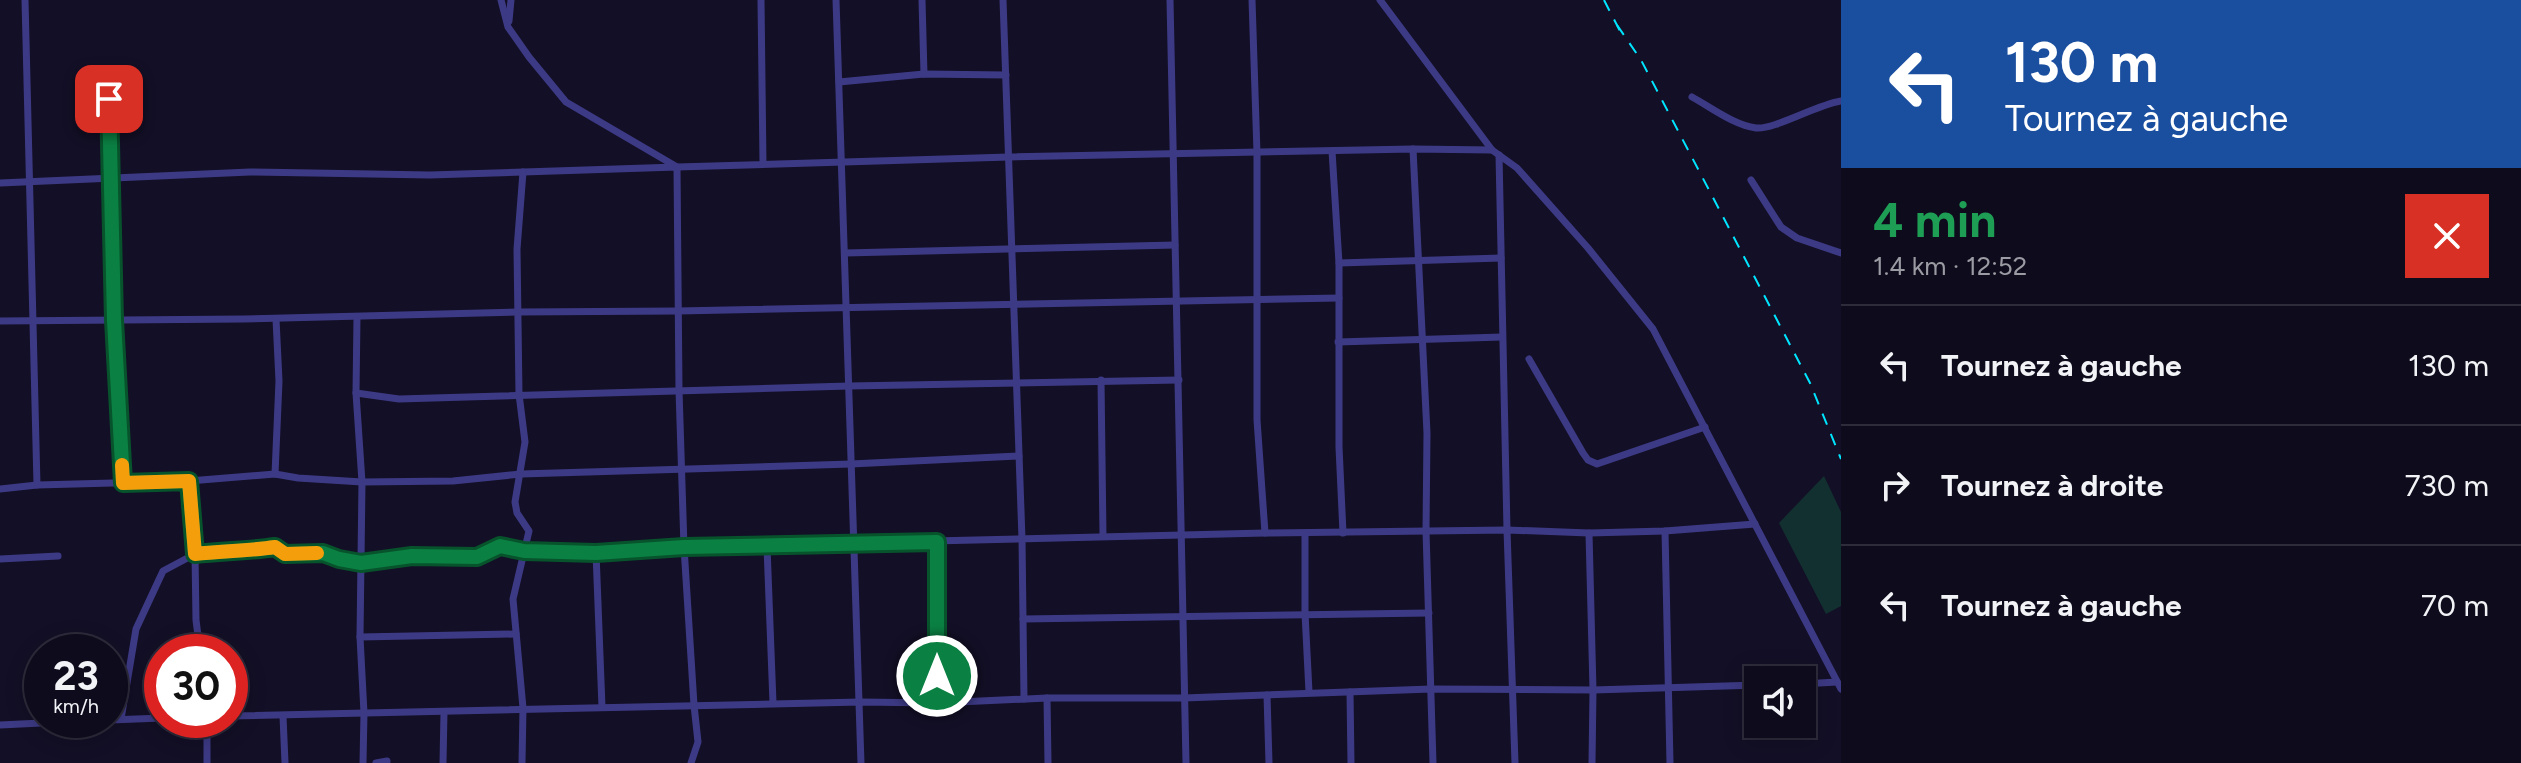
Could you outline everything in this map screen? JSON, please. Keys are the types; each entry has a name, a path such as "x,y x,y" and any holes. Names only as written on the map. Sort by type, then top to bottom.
{"street":[{"path":"25,0 37,485"},
{"path":"501,0 508,27 566,102 677,167"},
{"path":"508,27 511,0"},
{"path":"761,0 763,164"},
{"path":"836,0 861,763"},
{"path":"922,0 924,74"},
{"path":"1003,0 1022,539 1024,699"},
{"path":"1170,0 1186,763"},
{"path":"1252,0 1257,153 1257,420 1265,533"},
{"path":"1380,0 1495,153 1517,168 1588,248 1653,329 1839,686"},
{"path":"839,82 924,74 1006,75"},
{"path":"1692,97 1742,124 1760,128 1841,101"},
{"path":"109,99 114,320 123,483"},
{"path":"0,183 250,172 430,175 1009,157 1413,149 1495,153"},
{"path":"1413,149 1427,433 1426,531 1433,763"},
{"path":"1332,151 1339,263 1343,533"},
{"path":"1495,153 1501,258 1515,763"},
{"path":"677,167 684,547 698,742 691,763"},
{"path":"522,763 523,708 513,599 529,531 517,513 515,502 525,442 519,394 517,249 523,172"},
{"path":"1751,180 1781,227 1797,238 1841,253"},
{"path":"845,253 1175,245"},
{"path":"1339,263 1501,258"},
{"path":"0,321 276,319 1339,298"},
{"path":"357,317 356,393 362,482 360,637 363,763"},
{"path":"275,474 279,381 276,319"},
{"path":"1338,342 1502,337"},
{"path":"1529,359 1583,453 1588,460 1597,464 1705,427"},
{"path":"1101,380 1103,536"},
{"path":"356,393 399,399 1179,380"},
{"path":"0,489 275,474 362,482 453,481 521,474 1019,456"},
{"path":"189,481 198,634"},
{"path":"128,677 136,629 163,571 195,554 275,547 285,554 323,553 361,563 412,556 477,557 500,546 524,551 596,553 684,547 1103,536 1507,530 1589,533 1755,524"},
{"path":"1665,531 1670,763"},
{"path":"1305,533 1309,692"},
{"path":"1589,533 1592,763"},
{"path":"937,542 937,703"},
{"path":"767,547 773,703"},
{"path":"596,553 602,707"},
{"path":"0,559 58,556"},
{"path":"1023,619 1429,613"},
{"path":"360,637 516,634"},
{"path":"248,716 773,703 1184,698 1431,689 1593,690 1744,685"},
{"path":"1816,685 1839,686"},
{"path":"1350,692 1351,763"},
{"path":"1267,695 1269,763"},
{"path":"1047,698 1048,763"},
{"path":"443,763 444,712"},
{"path":"283,716 285,763"},
{"path":"0,725 24,724"},
{"path":"207,738 207,763"},
{"path":"376,763 387,761"}],"green space":[{"path":"1824,476 1841,512 1841,606 1826,614 1779,523"}],"railway":[{"path":"1604,0 1621,33"},
{"path":"1617,25 1641,60 1810,383 1841,459"}],"slow traffic":[{"path":"122,465 123,483 189,481 195,554 275,547 285,554 317,553"}],"route":[{"path":"109,99 114,320 123,483 189,481 195,554 275,547 285,554 323,553 361,563 412,556 477,557 500,546 524,551 596,553 684,547 937,542 937,676"}]}
